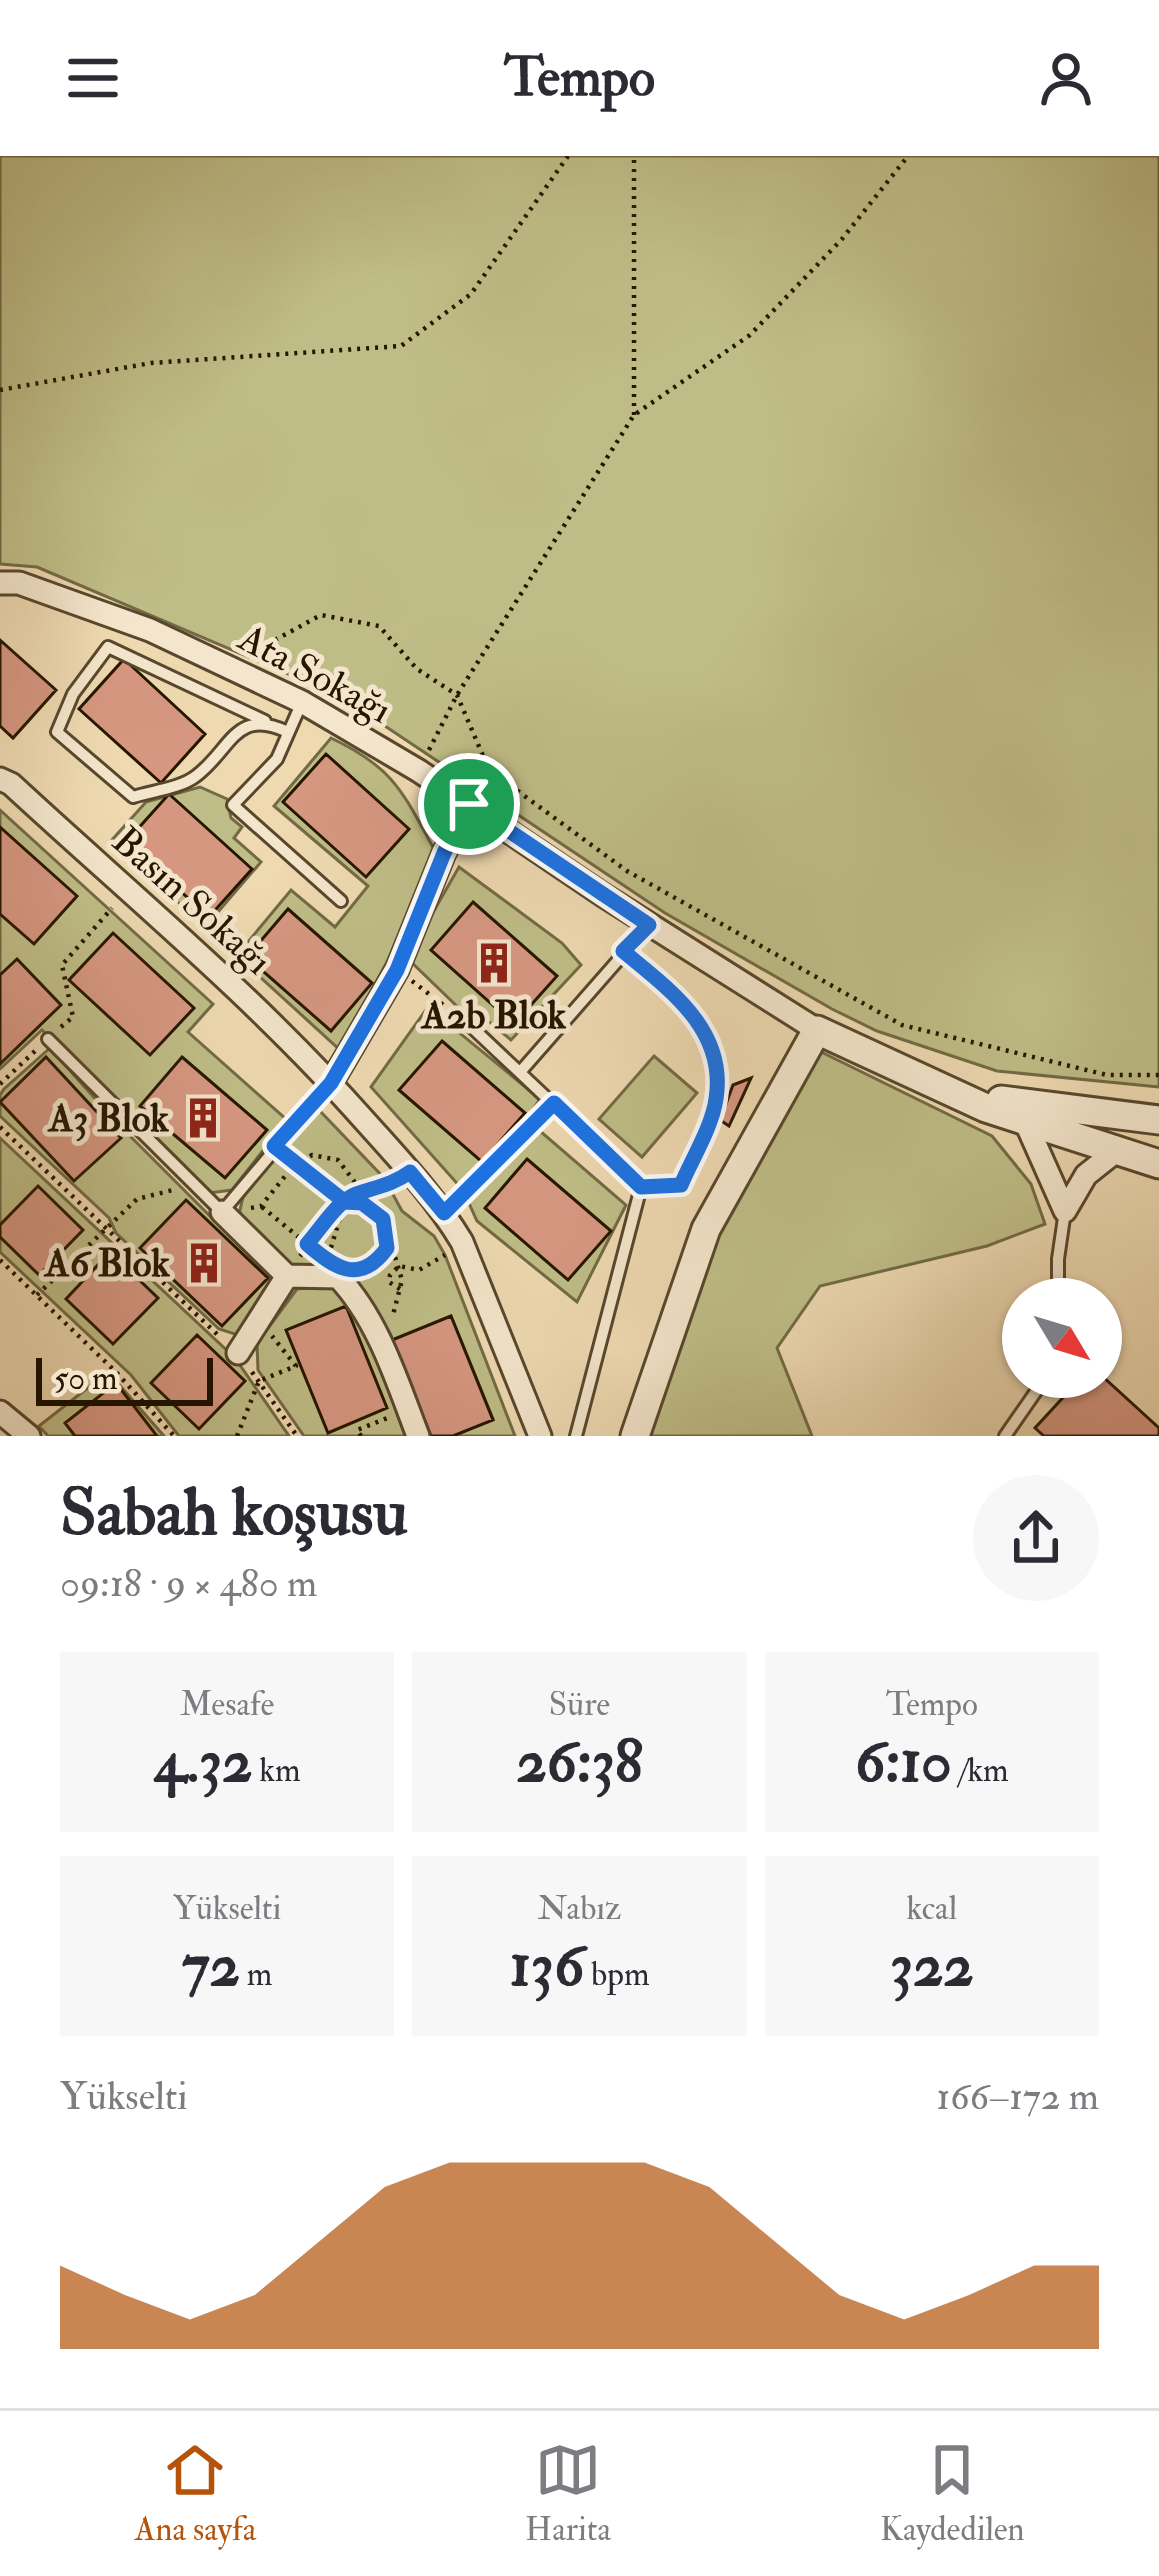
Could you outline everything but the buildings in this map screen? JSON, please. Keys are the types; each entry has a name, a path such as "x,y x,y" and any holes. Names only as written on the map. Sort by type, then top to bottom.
{"street":[{"name":"Ata Sokağı","path":"0,583 19,583 150,630 302,702 418,771 817,1030"},
{"name":"Basın Sokağı","path":"0,779 230,983 331,1083 444,1213 462,1241 540,1436"},
{"path":"331,1083 397,970 469,804"},
{"path":"635,1436 706,1229 817,1030 1025,1121 1159,1164"},
{"path":"967,1096 1159,1120"},
{"path":"1025,1121 1065,1211"},
{"path":"1065,1211 1086,1175 1115,1152"},
{"path":"222,1211 287,1276 338,1276 357,1297 418,1436"},
{"path":"238,1353 287,1276"},
{"path":"0,1412 28,1436"}],"lane":[{"path":"265,721 243,728 194,779 133,797 57,732 73,694 108,647 265,721 288,732"},
{"path":"302,702 277,759 233,805 341,901"},
{"path":"520,1071 649,925"},
{"path":"460,1017 641,1187 681,1185 716,1102 718,1058 688,1005 623,951"},
{"path":"47,1039 222,1211 331,1083"},
{"path":"575,1436 641,1187"},
{"path":"1058,1278 1065,1211"},
{"path":"1009,1435 1033,1398"}],"path":[{"path":"0,390 151,363 401,346 471,294 568,156"},
{"path":"634,156 634,415"},
{"path":"418,771 457,695 634,415 750,335 842,239 908,156"},
{"path":"275,640 321,615 379,626 417,669 457,695 489,770 628,872 902,1025 1107,1075 1159,1075"},
{"path":"0,1084 73,1016 62,965 127,891"},
{"path":"397,970 460,1017"},
{"path":"444,1213 554,1103"},
{"path":"0,1127 238,1353 297,1436"},
{"path":"274,1146 345,1202 373,1208 383,1219 402,1290 378,1340"},
{"path":"261,1207 294,1165 312,1155 338,1160 354,1181 354,1195"},
{"path":"287,1276 307,1244 345,1202 394,1184 410,1172"},
{"path":"38,1295 137,1198 193,1186"},
{"path":"327,1261 345,1202"},
{"path":"222,1211 261,1207 327,1261 349,1270 375,1264 387,1248 388,1236"},
{"path":"399,1266 419,1270 445,1255"},
{"path":"0,1260 116,1372 174,1436"},
{"path":"375,1264 390,1275"},
{"path":"399,1266 389,1282 402,1290"},
{"path":"239,1436 259,1381 296,1366 259,1319"},
{"path":"361,1436 357,1430 408,1409"}],"shaded area":[{"path":"0,156 1159,156 1159,1087 997,1071 877,1031 665,913 340,696 37,567 0,564"},
{"path":"331,738 383,771 434,849 389,958 340,1050 111,841 146,802 200,787 227,799 231,818 242,827 234,838 261,862 211,920 243,948 291,890 335,927 368,886 274,806"},
{"path":"0,810 213,1004 188,1032 287,1120 232,1190 209,1193 191,1179 42,1030 0,1069"},
{"path":"459,867 562,943 581,965 511,1040 469,1005 463,1012 407,958"},
{"path":"428,1007 540,1099 526,1119 626,1205 577,1302 477,1221 463,1190 371,1087"},
{"path":"50,1048 114,1120 273,1279 241,1336 219,1329 0,1116 4,1089"},
{"path":"815,1049 992,1136 1031,1184 1045,1224 987,1246 820,1286 777,1348 812,1436 647,1436 709,1251"},
{"path":"654,1056 697,1093 642,1157 599,1119"},
{"path":"319,1110 384,1178 402,1211 434,1236 515,1436 453,1436 493,1419 451,1316 392,1340 383,1335 372,1305 287,1265 239,1215 245,1187"},
{"path":"0,1138 235,1358 289,1436 179,1436 131,1375 0,1252"},
{"path":"330,1286 353,1303 410,1432 404,1436 304,1436 258,1370 257,1343 297,1289"},
{"path":"108,1372 164,1436 48,1436 39,1426"}],"place":[{"name":"A2b Blok","path":"494,963"},
{"name":"A3 Blok","path":"203,1118"},
{"name":"A6 Blok","path":"204,1263"}],"route":[{"path":"469,804 397,970 331,1083 274,1146 345,1202 362,1203 383,1219 387,1248 375,1264 349,1270 327,1261 307,1244 345,1202 394,1184 410,1172 444,1213 554,1103 641,1187 681,1185 716,1102 718,1058 688,1005 623,951 649,925 469,804"}]}
